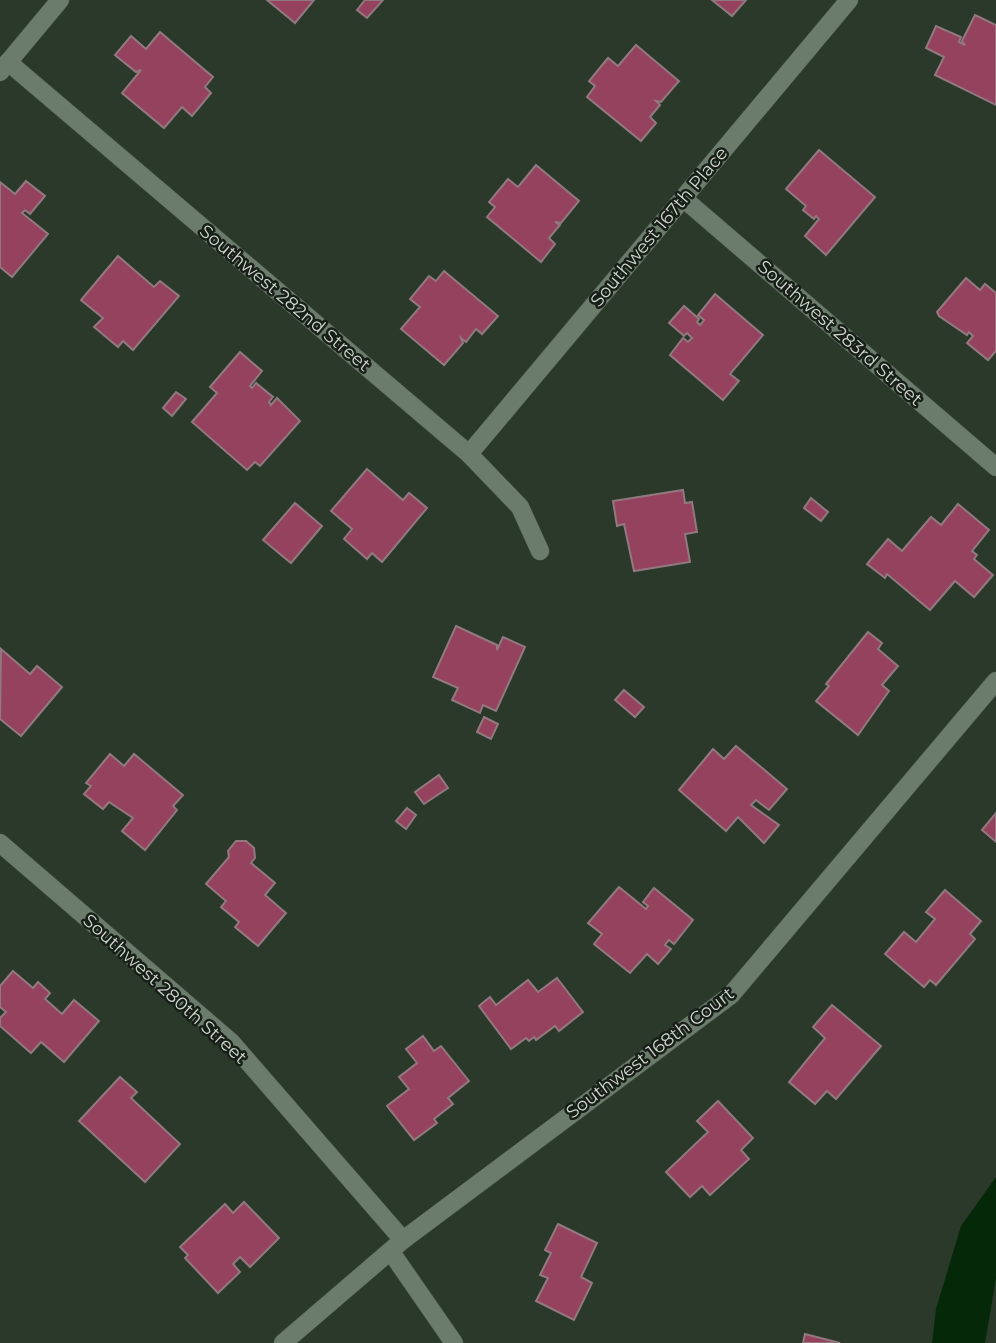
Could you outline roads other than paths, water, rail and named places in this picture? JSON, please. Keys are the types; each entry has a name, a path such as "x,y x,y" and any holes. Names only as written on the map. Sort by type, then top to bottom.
{"street":[{"path":"4,67 60,0"},
{"name":"Southwest 167th Place","path":"469,454 849,0"},
{"name":"Southwest 282nd Street","path":"4,67 469,454 520,507 540,551"},
{"name":"Southwest 283rd Street","path":"684,199 996,467"},
{"name":"Southwest 168th Court","path":"283,1343 397,1246 731,995 996,681"},
{"name":"Southwest 280th Street","path":"0,843 231,1042 397,1246 454,1343"}]}
